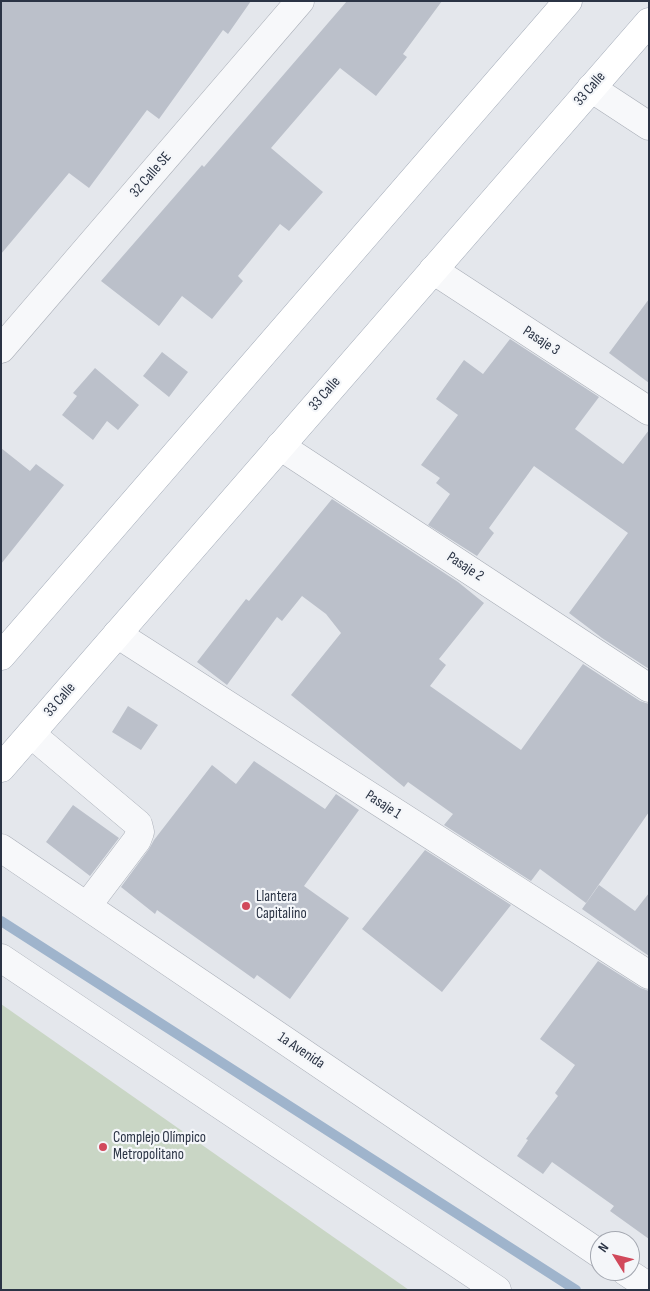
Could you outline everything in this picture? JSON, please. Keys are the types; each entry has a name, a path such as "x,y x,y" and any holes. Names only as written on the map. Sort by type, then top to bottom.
{"main road":[{"path":"1,656 568,1"},
{"name":"33 Calle","path":"1,768 649,22"}],"street":[{"name":"32 Calle SE","path":"1,349 300,1"},
{"path":"591,88 649,126"},
{"name":"Pasaje 3","path":"433,270 649,411"},
{"name":"Pasaje 2","path":"280,446 649,688"},
{"name":"Pasaje 1","path":"117,634 649,975"},
{"path":"30,734 138,824 140,832 137,840 87,906"},
{"name":"1a Avenida","path":"1,848 590,1247"},
{"path":"1,958 497,1290"}],"green space":[{"name":"Complejo Olímpico Metropolitano","path":"1,1004 409,1290 1,1290"}],"building":[{"path":"1,1 251,1 228,34 223,30 159,119 147,110 89,188 69,173 1,254"},
{"path":"347,1 442,1 403,54 407,57 376,96 340,68 271,148 323,192 289,231 280,224 238,276 243,281 212,319 182,296 159,326 101,281 202,165 204,167"},
{"path":"649,299 649,383 609,353"},
{"path":"510,339 599,397 575,429 623,464 649,430 649,669 602,638 569,613 628,533 534,466 489,528 494,533 477,556 428,525 450,494 436,483 440,478 421,465 458,415 436,399 464,360 483,374"},
{"path":"162,352 188,372 169,397 143,376"},
{"path":"95,368 139,405 118,430 107,421 93,440 62,415 77,396 73,393"},
{"path":"1,448 30,471 36,464 64,485 1,564"},
{"path":"332,499 458,582 484,603 439,659 446,665 430,686 521,750 583,664 640,701 649,704 649,812 586,903 540,869 531,881 444,825 453,814 408,782 404,787 291,695 341,633 326,614 302,596 282,621 277,617 227,685 197,662 246,599 249,601"},
{"path":"128,706 158,725 141,750 112,732"},
{"path":"254,761 325,809 336,794 359,810 304,886 349,918 290,999 257,975 254,979 157,910 155,914 121,887 154,840 212,765 236,784"},
{"path":"73,805 119,838 90,876 46,842"},
{"path":"425,850 511,905 442,992 362,929"},
{"path":"599,885 635,911 649,893 649,956 582,909"},
{"path":"598,961 649,991 649,1239 610,1211 614,1206 552,1162 543,1174 517,1156 528,1140 526,1139 558,1096 555,1093 575,1065 540,1039"}],"waterway":[{"path":"1,921 576,1290"}],"place":[{"name":"Llantera Capitalino","path":"246,906"},
{"name":"Complejo Olímpico Metropolitano","path":"103,1147"}]}
